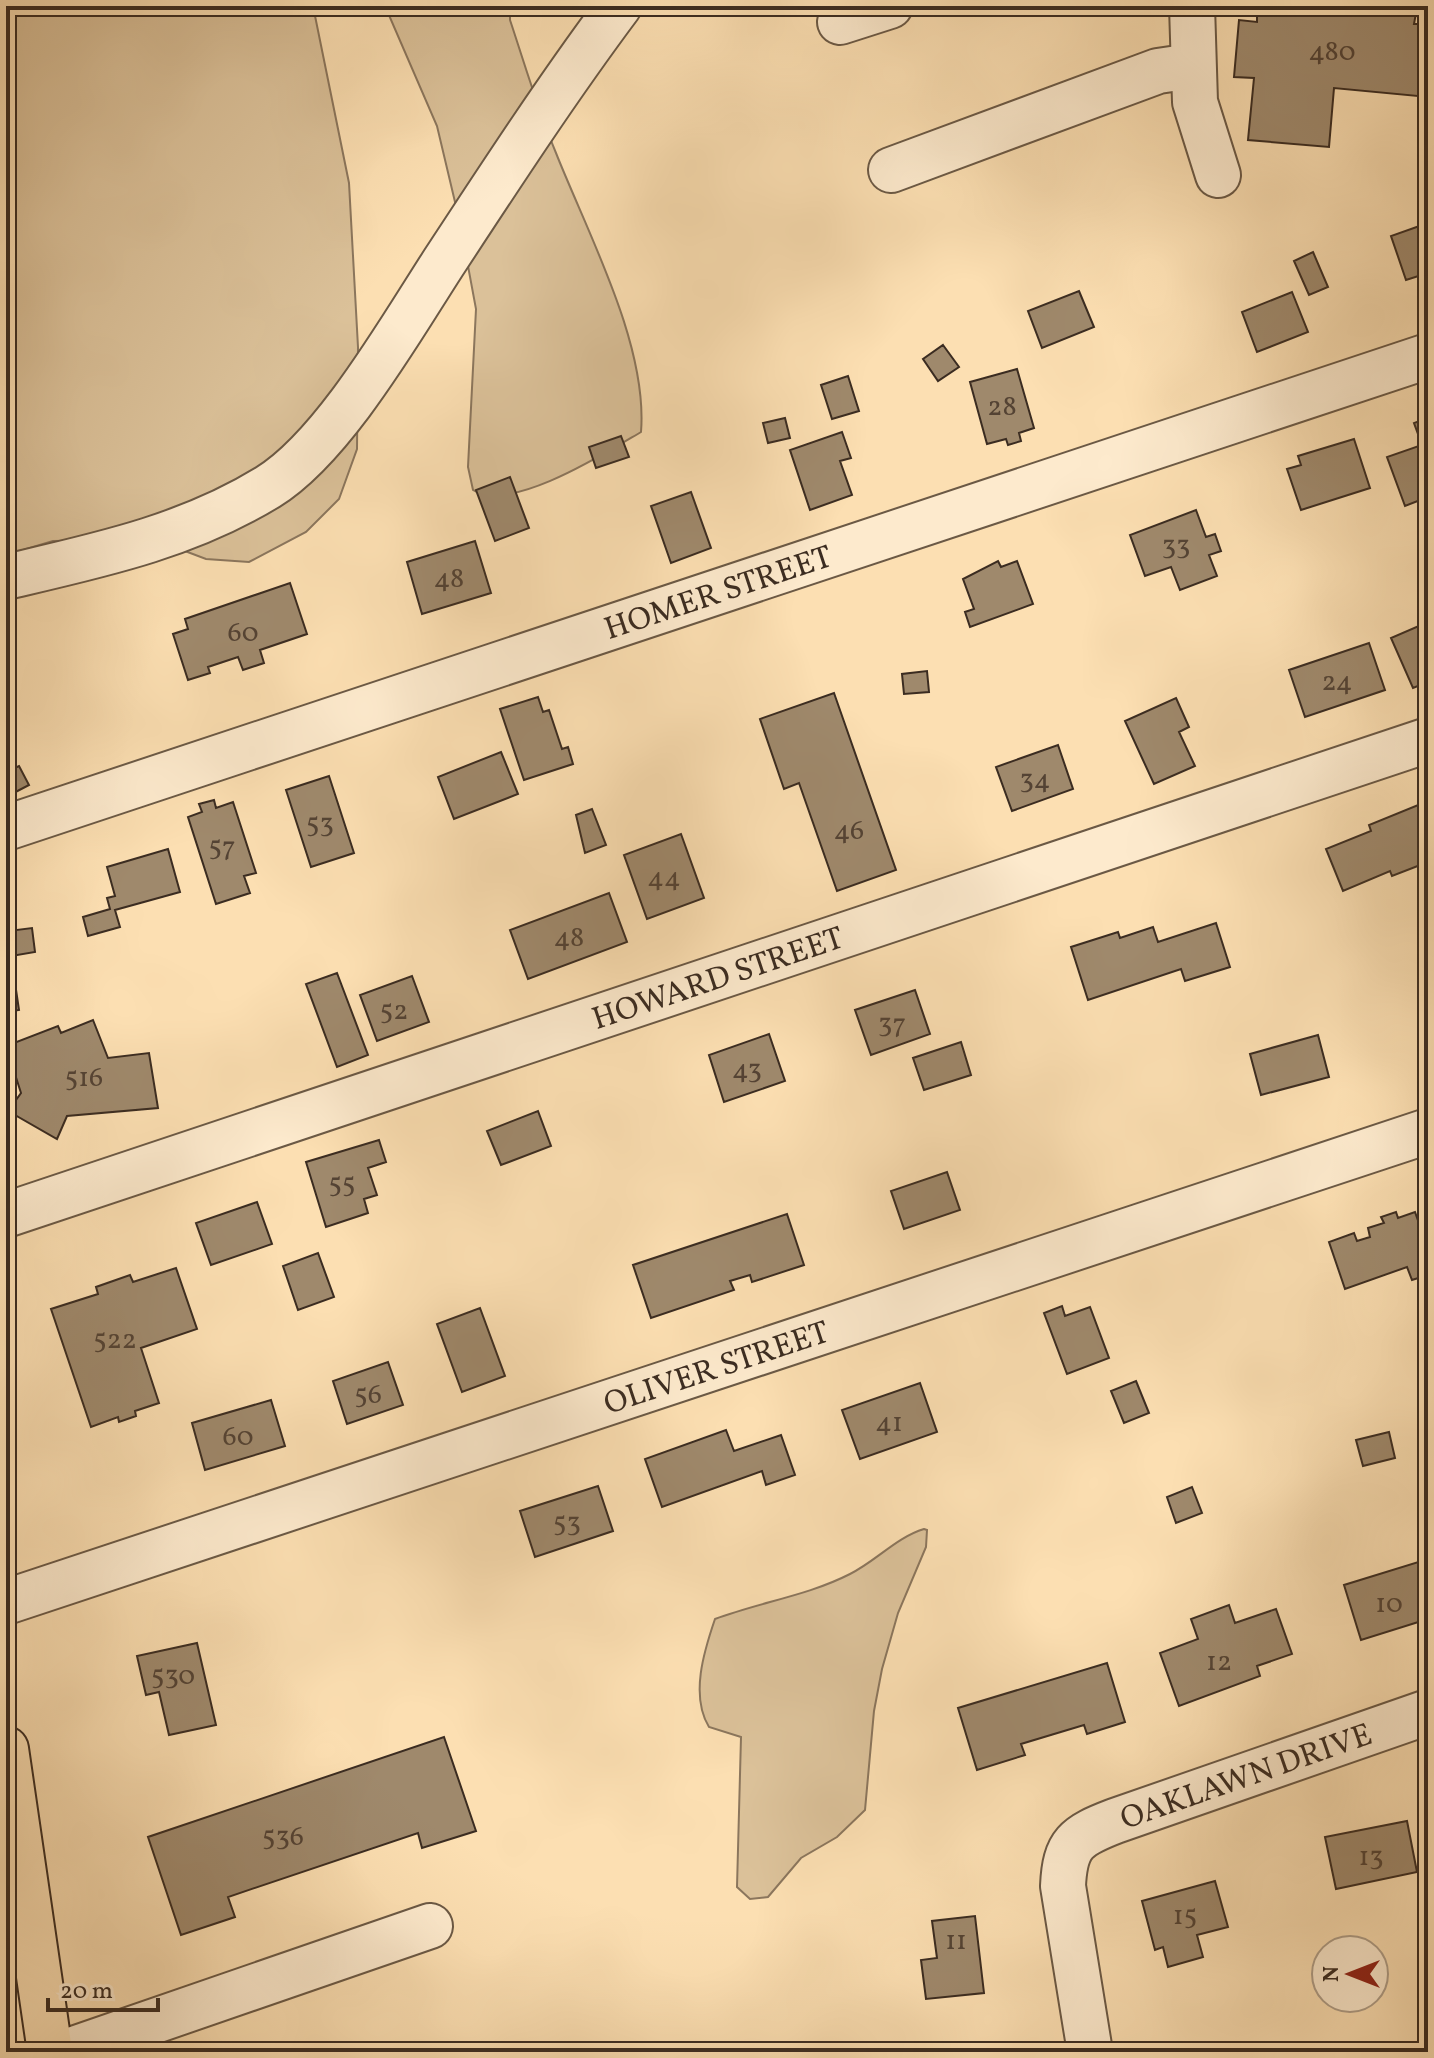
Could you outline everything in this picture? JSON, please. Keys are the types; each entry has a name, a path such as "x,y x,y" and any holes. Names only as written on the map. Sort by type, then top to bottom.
{"main road":[{"path":"6,1749 50,2052"}],"street":[{"path":"6,577 124,550 207,519 270,486 301,457 372,375 619,6"},
{"path":"840,22 890,6"},
{"path":"1192,6 1195,102 1218,175"},
{"path":"891,170 1158,71 1192,66"},
{"name":"HOMER STREET","path":"6,828 1428,356"},
{"name":"HOWARD STREET","path":"6,1215 1428,740"},
{"name":"OLIVER STREET","path":"6,1602 1428,1131"},
{"name":"OAKLAWN DRIVE","path":"1090,2052 1063,1886 1068,1850 1090,1830 1428,1712"},
{"path":"65,2052 430,1926"}],"shaded area":[{"path":"6,6 313,6 349,183 358,347 357,449 339,499 306,532 249,562 206,559 177,548 113,540 53,541 6,555"},
{"path":"385,6 510,6 510,20 543,120 626,327 641,398 641,432 558,478 510,494 489,495 473,490 468,467 476,309 437,126"},
{"path":"927,1530 926,1547 898,1613 882,1669 874,1711 865,1810 837,1837 801,1858 768,1897 750,1899 737,1887 741,1737 709,1727 700,1702 703,1659 715,1619 834,1582"}],"building":[{"path":"1285,6 1428,6 1428,13 1416,13 1414,24 1428,24 1428,97 1334,88 1329,147 1248,140 1254,78 1234,77 1239,20 1257,22 1257,11 1284,13"},
{"path":"1428,223 1428,273 1406,280 1391,236"},
{"path":"1313,252 1328,287 1309,295 1294,261"},
{"path":"1079,291 1094,327 1042,348 1028,311"},
{"path":"1292,292 1308,332 1257,352 1242,312"},
{"path":"943,345 959,367 938,381 923,359"},
{"path":"1017,369 1034,428 1019,433 1021,441 1008,445 1006,439 987,444 970,382"},
{"path":"848,376 859,411 832,419 821,385"},
{"path":"785,418 790,438 768,443 763,423"},
{"path":"1428,418 1428,497 1405,506 1387,457 1422,445 1414,423"},
{"path":"842,432 851,458 840,461 852,495 810,510 790,450"},
{"path":"621,436 629,457 596,468 589,447"},
{"path":"1354,439 1370,488 1301,510 1287,469 1301,465 1298,456"},
{"path":"510,477 529,528 495,541 476,490"},
{"path":"691,492 711,548 671,563 651,506"},
{"path":"1196,510 1206,537 1215,534 1221,551 1209,555 1217,576 1180,590 1171,567 1145,576 1130,535"},
{"path":"475,541 491,593 422,614 407,562"},
{"path":"998,561 1001,567 1017,561 1033,604 970,627 965,612 974,609 963,579"},
{"path":"290,583 307,634 260,650 264,663 243,670 238,657 208,667 210,673 188,680 173,634 188,629 185,619"},
{"path":"1428,622 1428,682 1413,688 1391,638"},
{"path":"1369,643 1385,690 1305,717 1289,670"},
{"path":"927,671 929,692 904,694 902,674"},
{"path":"834,693 896,870 837,891 799,783 784,789 760,719"},
{"path":"538,697 543,712 549,710 562,749 568,747 573,764 524,780 500,709"},
{"path":"1176,698 1189,727 1179,732 1195,766 1154,784 1125,721"},
{"path":"1058,745 1073,789 1012,811 996,767"},
{"path":"501,752 518,794 454,819 438,777"},
{"path":"19,766 29,785 6,797 6,772"},
{"path":"329,776 354,853 311,867 286,790"},
{"path":"214,800 216,808 233,802 256,873 244,876 250,893 216,904 188,817 202,812 199,804"},
{"path":"1428,801 1428,862 1392,876 1390,871 1343,891 1326,849 1371,831 1369,825"},
{"path":"592,809 606,845 585,853 576,815"},
{"path":"681,834 704,898 647,919 624,855"},
{"path":"168,849 180,892 115,910 120,927 88,936 83,917 110,909 107,898 115,896 107,867"},
{"path":"609,893 627,942 528,979 510,930"},
{"path":"6,910 9,931 32,928 35,952 11,956 19,1010 6,1012"},
{"path":"1216,923 1230,967 1185,981 1181,969 1088,1000 1071,947 1118,932 1120,938 1153,927 1158,942"},
{"path":"337,973 368,1055 337,1067 306,984"},
{"path":"412,976 429,1022 377,1041 360,995"},
{"path":"915,990 930,1034 871,1055 855,1010"},
{"path":"93,1020 108,1058 149,1053 158,1108 67,1116 57,1139 8,1111 21,1093 6,1046 58,1026 61,1033"},
{"path":"769,1034 785,1081 724,1102 709,1055"},
{"path":"1318,1035 1329,1077 1261,1095 1250,1054"},
{"path":"961,1042 971,1075 924,1090 913,1058"},
{"path":"538,1111 551,1146 501,1165 487,1131"},
{"path":"379,1140 386,1162 368,1168 377,1195 364,1199 368,1213 326,1227 306,1162"},
{"path":"947,1172 960,1210 904,1229 891,1191"},
{"path":"257,1202 272,1244 211,1265 196,1223"},
{"path":"1396,1212 1398,1218 1415,1212 1428,1249 1428,1275 1412,1280 1407,1267 1345,1289 1329,1242 1354,1233 1357,1241 1370,1237 1368,1228 1384,1223 1381,1217"},
{"path":"787,1214 804,1265 752,1282 750,1275 730,1281 734,1290 651,1318 633,1265"},
{"path":"318,1253 334,1297 298,1310 283,1266"},
{"path":"176,1268 197,1329 141,1348 159,1403 135,1411 136,1416 119,1422 118,1417 91,1427 51,1309 98,1294 96,1287 130,1275 133,1282"},
{"path":"1062,1306 1065,1316 1090,1307 1109,1358 1067,1374 1044,1313"},
{"path":"480,1308 505,1376 462,1392 437,1324"},
{"path":"388,1362 403,1405 347,1424 333,1381"},
{"path":"1136,1381 1149,1413 1124,1423 1111,1391"},
{"path":"920,1383 937,1432 860,1459 842,1410"},
{"path":"271,1400 285,1446 205,1470 192,1423"},
{"path":"726,1430 734,1451 781,1435 795,1475 766,1485 762,1471 662,1507 645,1459"},
{"path":"1389,1432 1395,1458 1363,1466 1356,1440"},
{"path":"598,1486 613,1531 535,1557 520,1511"},
{"path":"1192,1487 1202,1513 1176,1523 1167,1497"},
{"path":"1428,1559 1428,1619 1361,1640 1344,1585"},
{"path":"1229,1605 1235,1623 1276,1609 1292,1654 1257,1666 1260,1676 1179,1706 1160,1653 1198,1639 1191,1619"},
{"path":"197,1643 216,1725 169,1735 159,1692 146,1695 137,1656"},
{"path":"1107,1663 1125,1722 1087,1734 1084,1725 1021,1744 1025,1755 977,1770 958,1708"},
{"path":"444,1737 476,1831 422,1848 418,1833 228,1897 235,1917 181,1935 148,1837"},
{"path":"1407,1821 1417,1872 1336,1889 1325,1837"},
{"path":"1215,1881 1228,1927 1197,1935 1203,1957 1168,1967 1163,1947 1155,1950 1142,1901"},
{"path":"975,1916 984,1993 926,1999 921,1960 937,1958 932,1921"}]}
